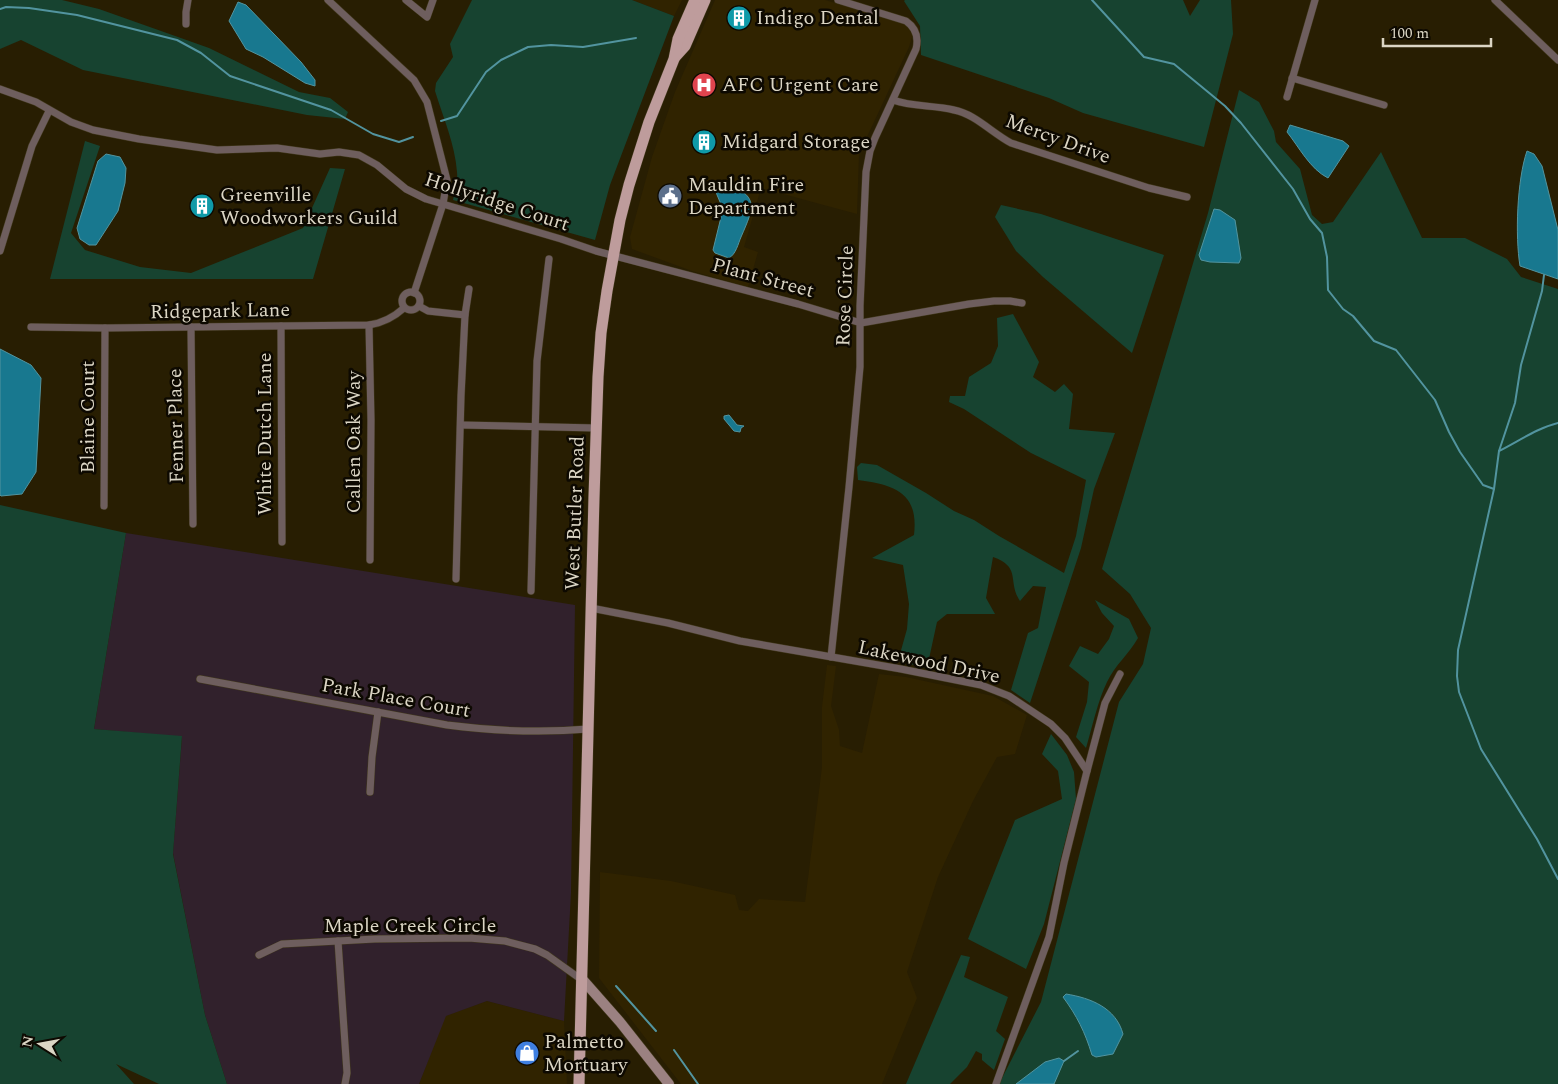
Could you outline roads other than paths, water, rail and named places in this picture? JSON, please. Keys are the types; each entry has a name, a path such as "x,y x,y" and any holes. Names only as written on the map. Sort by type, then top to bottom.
{"main road":[{"name":"West Butler Road","path":"579,1084 596,428 601,333 620,220 638,153 674,59 678,39 695,0"},
{"name":"West Butler Road","path":"674,59 685,46 705,0"},
{"path":"582,980 620,1022 669,1084"}],"street":[{"path":"186,24 188,0"},
{"path":"328,0 414,80 427,102 447,180 443,204 414,293"},
{"path":"406,0 428,17 433,0"},
{"name":"Rose Circle","path":"832,658 860,367 860,283 868,162 875,138 918,42 912,25 901,19 838,0"},
{"path":"1286,97 1316,0"},
{"path":"1495,0 1558,60"},
{"path":"1292,78 1384,105"},
{"name":"Hollyridge Court","path":"0,89 36,102 71,122 93,130 139,139 217,150 277,148 320,154 339,152 358,156 377,165 406,189 443,204 614,256"},
{"name":"Mercy Drive","path":"893,100 906,105 956,110 970,116 997,136 1011,143 1156,190 1187,198"},
{"path":"0,251 32,146 49,111"},
{"name":"Plant Street","path":"614,256 798,304 861,323 969,304 1002,301 1022,303"},
{"path":"531,591 537,361 549,259"},
{"path":"456,579 465,315 469,290"},
{"path":"407,293 414,293 419,297 419,306 411,311 404,308 401,303 402,297 407,293"},
{"path":"419,306 428,311 465,315"},
{"name":"Ridgepark Lane","path":"31,328 369,325 378,324 396,315 404,308"},
{"name":"Callen Oak Way","path":"369,325 371,420 370,560"},
{"name":"White Dutch Lane","path":"281,326 282,542"},
{"name":"Fenner Place","path":"191,327 193,524"},
{"name":"Blaine Court","path":"104,506 105,328"},
{"path":"461,425 596,428"},
{"name":"Lakewood Drive","path":"591,608 668,623 740,641 981,685 998,691 1024,705 1051,724 1065,738 1087,771"},
{"path":"996,1084 1049,937 1064,863 1105,703 1120,674"},
{"name":"Park Place Court","path":"200,679 447,725 480,729 562,731 588,729"},
{"path":"370,792 378,712"},
{"name":"Maple Creek Circle","path":"259,955 282,944 444,938 505,941 525,945 547,955 582,980"},
{"path":"338,941 347,1073 345,1084"}],"water":[{"path":"238,2 246,5 301,62 315,80 315,86 305,83 263,57 246,49 229,21"},
{"path":"1290,125 1343,141 1349,146 1328,178 1310,163 1287,132"},
{"path":"1527,151 1534,154 1542,166 1558,230 1558,279 1520,266 1518,254 1518,208 1521,177"},
{"path":"106,154 120,157 126,168 125,183 118,211 96,245 89,245 80,239 77,228 98,161"},
{"path":"723,182 743,192 751,203 746,226 735,251 729,258 715,253 713,250 723,209 715,190"},
{"path":"1214,209 1220,210 1235,220 1241,258 1239,263 1201,260 1199,255"},
{"path":"0,349 31,365 41,378 36,472 22,494 1,496 0,495"},
{"path":"729,415 737,425 744,426 740,432 734,431 724,419 724,416"},
{"path":"1066,994 1093,1002 1115,1017 1123,1034 1113,1054 1096,1057 1092,1055 1080,1024 1063,997"},
{"path":"1059,1058 1064,1061 1054,1084 1016,1084 1045,1062"}],"waterway":[{"path":"1092,0 1144,57 1174,64 1225,106 1241,123 1293,189 1310,219 1322,233 1327,257 1328,290 1343,309 1353,316 1374,341 1396,350 1435,400 1460,452 1483,485 1494,489"},
{"path":"0,9 6,7 29,8 77,15 177,40 201,53 230,76 331,110 373,134 399,142 413,137"},
{"path":"441,121 457,116 486,72 501,60 528,47 551,45 583,47 636,38"},
{"path":"1544,275 1542,291 1521,365 1515,403 1499,451 1494,489 1458,650 1457,676 1459,692 1481,749 1537,839 1558,879"},
{"path":"1499,451 1535,431 1558,423"},
{"path":"616,986 656,1031"},
{"path":"674,1050 698,1084"},
{"path":"1064,1061 1078,1051"}],"place":[{"name":"Indigo Dental","path":"739,18"},
{"name":"AFC Urgent Care","path":"704,85"},
{"name":"Midgard Storage","path":"704,142"},
{"name":"Mauldin Fire Department","path":"670,196"},
{"name":"Greenville Woodworkers Guild","path":"202,206"},
{"name":"Palmetto Mortuary","path":"527,1053"}]}
